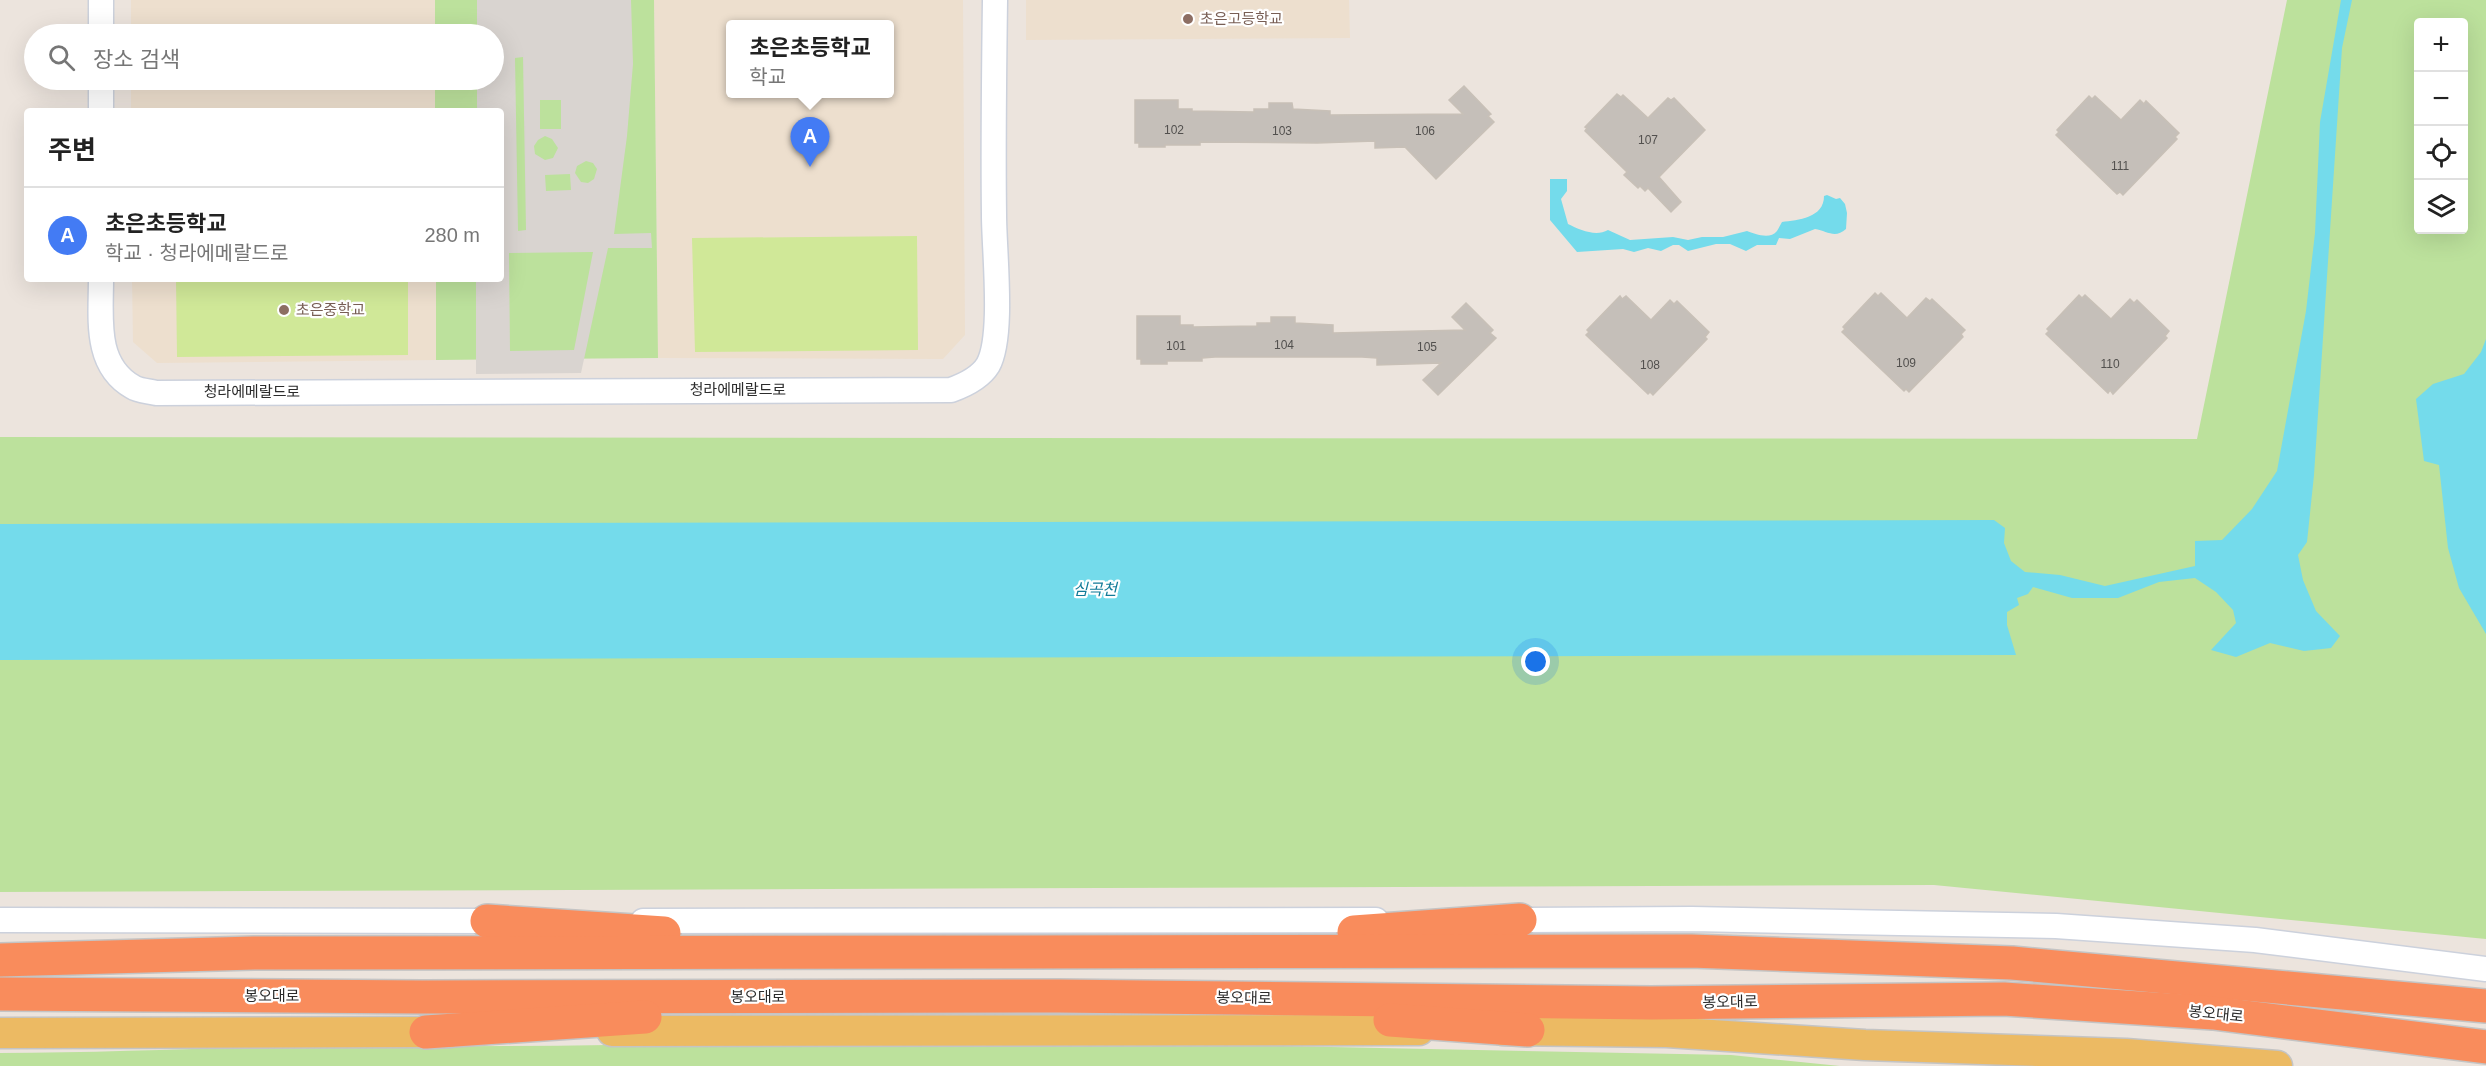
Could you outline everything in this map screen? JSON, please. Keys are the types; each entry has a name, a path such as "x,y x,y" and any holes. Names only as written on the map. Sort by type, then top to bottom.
{"highway":[{"path":"1060,952 1520,920"},
{"path":"487,921 959,952"},
{"name":"봉오대로","path":"0,960 254,953 1703,951 2012,963 2486,1006"},
{"name":"봉오대로","path":"0,994 955,998 1059,996 1651,1003 2004,999 2213,1013 2486,1047"},
{"path":"1059,996 1528,1030"},
{"path":"426,1032 955,998"}],"main road":[{"path":"0,1033 1528,1030 1667,1032 1864,1046 2126,1054 2277,1066"}],"street":[{"path":"101,0 101,24"},
{"name":"청라에메랄드로","path":"101,282 102,336 107,362 134,387 156,393 951,390 969,383 987,366 994,346 996,323 994,0"},
{"path":"101,90 101,108"},
{"path":"0,921 1692,919 2056,926 2255,940 2485,969"}],"shaded area":[{"path":"131,0 435,0 435,24 131,24"},
{"path":"477,0 631,0 633,64 627,136 614,234 651,233 652,248 608,248 581,373 476,374 476,282 504,282 504,108 477,108 477,90 504,90 504,24 477,24","holes":["523,57 526,230 518,231 515,58","540,100 561,100 561,129 540,129","545,136 552,139 558,148 553,158 545,160 535,154 534,146","586,161 593,163 597,169 594,179 588,183 581,182 575,173 577,166","570,174 571,190 546,191 545,175","593,252 574,350 510,351 509,253"]},
{"path":"654,0 963,0 965,335 943,359 658,358"},
{"name":"초은고등학교","path":"1026,0 1349,0 1350,38 1026,40"},
{"path":"131,90 435,90 435,108 131,108"},
{"name":"초은중학교","path":"132,282 436,282 436,360 157,363 133,342"}],"green space":[{"path":"435,0 654,0 658,358 436,360 436,282 504,282 504,108 435,108 435,90 504,90 504,24 435,24"},
{"path":"2287,0 2486,0 2486,939 1934,885 0,892 0,437 2197,439"},
{"path":"917,236 918,350 695,352 692,238"},
{"name":"초은중학교","path":"176,282 408,282 408,355 177,357"},
{"path":"708,1043 860,1046 1229,1045 1731,1055 1840,1066 0,1066 0,1053 295,1047"}],"water":[{"name":"심곡천","path":"2341,0 2352,0 2342,48 2314,475 2307,542 2298,555 2303,580 2316,611 2340,636 2331,648 2304,651 2270,643 2236,657 2211,650 2236,623 2233,610 2216,592 2195,578 2159,582 2118,598 2072,598 2033,587 2028,594 2017,598 2019,605 2007,612 2007,625 2016,655 0,660 0,524 1994,520 2005,528 2004,543 2011,561 2025,572 2060,575 2105,586 2195,566 2195,541 2222,540 2252,509 2277,471 2306,311 2315,233 2320,122"},
{"path":"1550,179 1567,179 1567,191 1561,199 1568,224 1593,233 1608,230 1630,240 1673,237 1688,240 1723,237 1747,231 1762,236 1770,235 1777,231 1782,222 1802,219 1815,213 1820,209 1824,196 1827,195 1836,199 1840,198 1845,204 1846,229 1838,234 1831,234 1815,229 1790,239 1779,238 1776,245 1757,245 1746,251 1730,244 1716,244 1688,251 1679,245 1673,245 1661,251 1648,248 1634,252 1623,249 1577,252 1550,220"},
{"path":"2486,339 2486,634 2459,588 2448,548 2439,465 2424,461 2416,399 2433,384 2464,374 2481,352"}],"building":[{"path":"1464,86 1491,114 1488,116 1494,122 1436,179 1405,147 1375,148 1375,141 1200,142 1200,145 1165,145 1165,147 1139,147 1139,143 1135,143 1135,100 1178,100 1178,109 1192,109 1192,111 1254,112 1254,109 1269,109 1269,103 1292,103 1293,109 1330,111 1330,115 1463,114 1449,100"},
{"path":"1617,94 1621,97 1623,95 1648,118 1668,98 1671,100 1674,98 1705,130 1659,177 1681,202 1671,212 1648,188 1645,191 1640,186 1638,188 1624,175 1627,172 1585,131 1587,128 1585,127"},
{"path":"2089,96 2092,99 2095,96 2121,120 2140,100 2144,104 2146,101 2179,133 2175,137 2177,139 2123,195 2120,192 2117,194 2056,135 2059,132 2057,130"},
{"path":"1875,293 1878,296 1881,293 1907,318 1926,298 1930,301 1932,299 1965,330 1961,334 1963,337 1909,392 1906,389 1904,391 1842,332 1845,329 1843,327"},
{"path":"2079,295 2082,298 2085,295 2111,319 2130,299 2134,303 2137,300 2169,331 2165,336 2167,338 2113,394 2110,390 2108,393 2046,334 2049,331 2047,329"},
{"path":"1620,296 1622,299 1626,296 1651,320 1670,300 1674,304 1677,301 1709,332 1705,337 1707,339 1653,395 1650,392 1648,394 1586,335 1589,332 1587,330"},
{"path":"1466,303 1493,330 1490,333 1496,338 1438,395 1423,380 1441,363 1377,365 1377,358 1362,357 1215,357 1202,358 1202,361 1167,361 1167,364 1141,364 1141,359 1137,359 1137,316 1180,316 1180,325 1193,325 1193,327 1257,326 1257,323 1271,323 1271,317 1295,317 1295,323 1333,325 1333,333 1465,330 1452,317"}],"place":[{"name":"초은고등학교","path":"1188,19"},
{"name":"초은초등학교","path":"810,167"},
{"name":"초은중학교","path":"284,310"}]}
